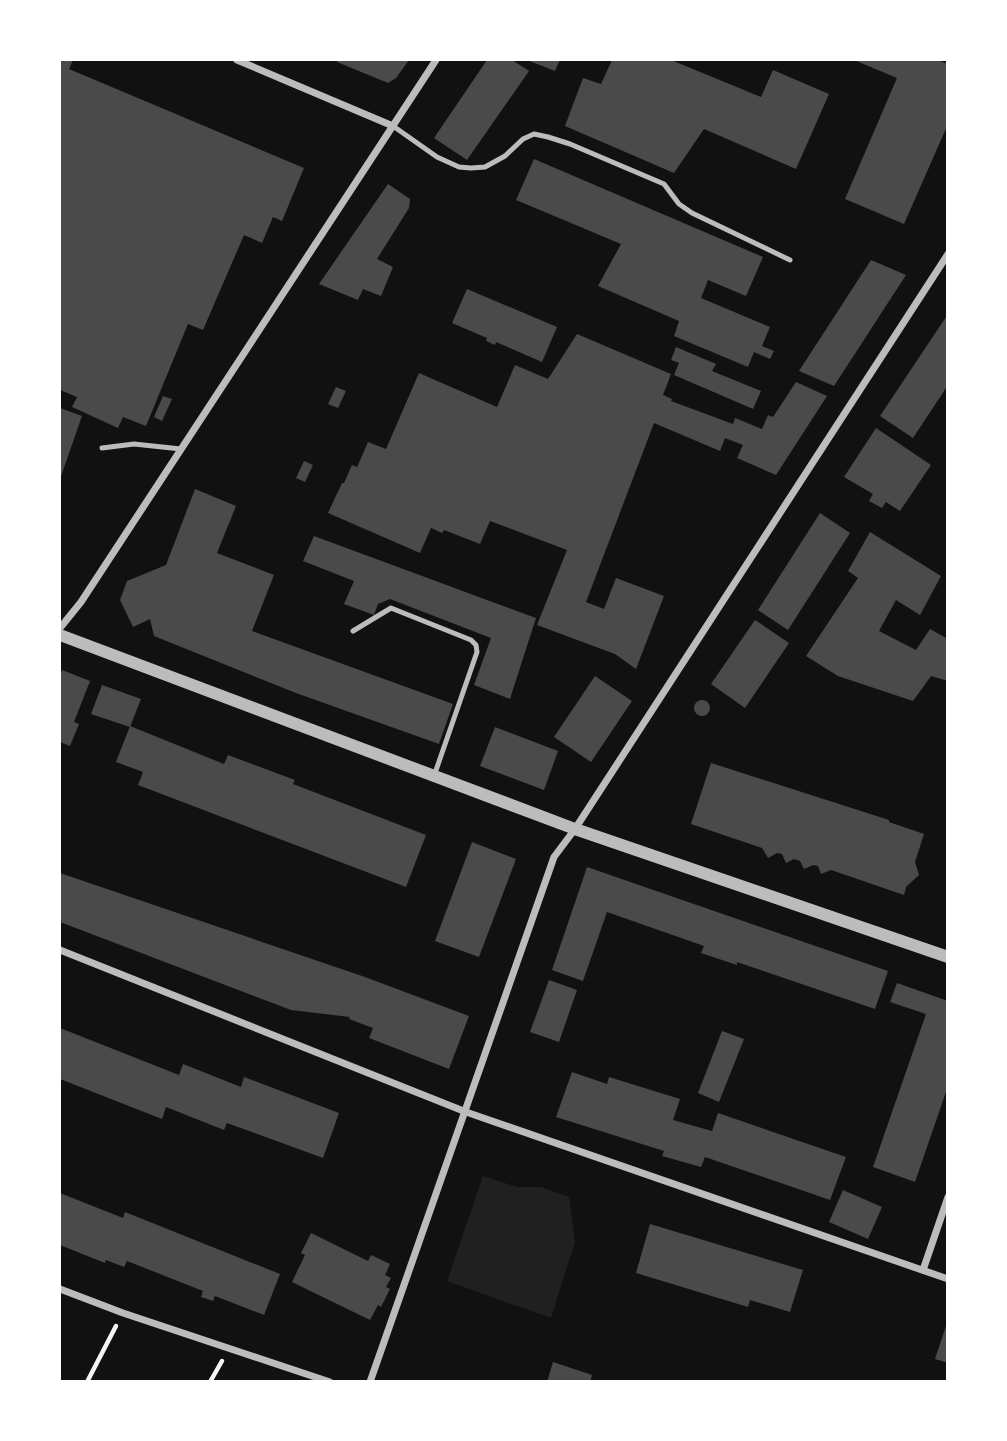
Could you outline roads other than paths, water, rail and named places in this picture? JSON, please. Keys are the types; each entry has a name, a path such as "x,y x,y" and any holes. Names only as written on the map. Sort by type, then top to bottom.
{"street":[{"path":"237,60 393,126"},
{"path":"60,628 81,602 436,60"},
{"path":"370,1381 554,857 575,829 947,254"},
{"path":"60,635 575,829 947,957"},
{"path":"60,950 466,1112 947,1279"},
{"path":"923,1270 947,1197"},
{"path":"60,1289 123,1313 330,1381"}],"lane":[{"path":"393,126 427,151 459,167 485,167 534,134 570,144 664,184 679,204 692,213 790,260"},
{"path":"102,448 134,444 181,449"},
{"path":"353,631 391,608 471,640 475,645 477,652 433,776"}]}
